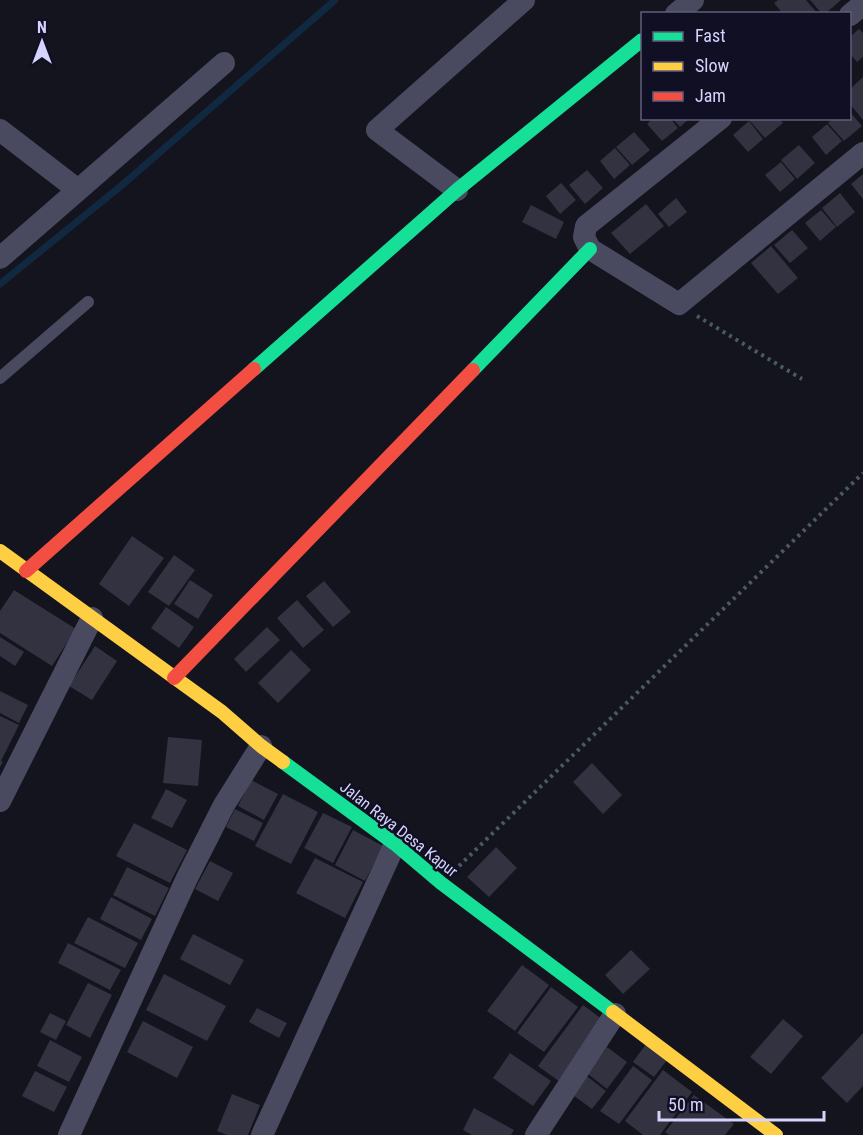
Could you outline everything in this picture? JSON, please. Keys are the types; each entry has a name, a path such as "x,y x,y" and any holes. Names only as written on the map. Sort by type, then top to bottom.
{"street":[{"path":"457,190 377,130 524,0"},
{"path":"678,12 693,0"},
{"path":"851,13 863,4"},
{"path":"26,571 457,190 641,41"},
{"path":"0,258 224,63"},
{"path":"718,120 586,226 584,237 590,249 679,304 863,153"},
{"path":"0,130 78,190"},
{"path":"174,678 590,249"},
{"name":"Jalan Raya Desa Kapur","path":"0,551 222,712 261,746 395,844 441,883 776,1135"},
{"path":"0,801 92,618"},
{"path":"69,1135 224,805 261,746"},
{"path":"261,1135 395,844"},
{"path":"536,1135 615,1014"}],"lane":[{"path":"0,378 88,302"}],"path":[{"path":"679,304 802,379"},
{"path":"441,883 863,473"}],"building":[{"path":"778,0 806,0 816,12 781,12 774,3"},
{"path":"810,0 841,0 827,12 820,12"},
{"path":"859,29 863,33 863,57 857,62 851,55 851,36"},
{"path":"863,77 863,120 851,105 851,88"},
{"path":"851,113 862,126 844,141 828,123 831,120 851,120"},
{"path":"651,120 672,120 678,128 662,141 647,124"},
{"path":"674,120 688,120 680,127"},
{"path":"749,120 781,120 783,123 765,138"},
{"path":"749,121 763,139 748,152 733,135"},
{"path":"827,124 842,141 826,155 812,137"},
{"path":"634,132 650,150 632,165 616,147"},
{"path":"799,145 815,163 797,179 781,160"},
{"path":"615,148 630,165 614,179 600,161"},
{"path":"781,162 795,179 780,192 765,175"},
{"path":"587,170 603,188 585,204 569,185"},
{"path":"863,174 863,199 851,184"},
{"path":"561,183 576,200 560,214 546,196"},
{"path":"840,193 855,212 837,227 822,208"},
{"path":"676,198 687,212 669,227 658,214"},
{"path":"646,204 664,226 630,254 611,233"},
{"path":"531,205 564,222 556,239 522,222"},
{"path":"821,210 836,227 820,241 805,223"},
{"path":"792,230 808,248 790,263 774,245"},
{"path":"771,246 798,278 778,294 751,263"},
{"path":"132,536 164,558 129,606 99,584"},
{"path":"174,555 195,570 169,606 148,592"},
{"path":"190,580 213,595 198,619 174,604"},
{"path":"324,581 351,612 333,627 306,596"},
{"path":"14,590 76,629 52,666 0,633 0,611"},
{"path":"297,600 324,630 303,648 277,618"},
{"path":"166,607 194,627 179,648 151,628"},
{"path":"267,627 280,640 246,672 234,659"},
{"path":"0,637 24,652 15,666 0,656"},
{"path":"95,646 117,661 92,700 69,686"},
{"path":"291,650 311,670 278,703 258,683"},
{"path":"0,691 28,705 19,723 0,713"},
{"path":"0,716 19,725 0,767"},
{"path":"168,737 202,740 198,786 163,783"},
{"path":"592,763 622,795 603,814 573,782"},
{"path":"251,780 278,794 264,820 238,806"},
{"path":"166,789 187,800 172,828 151,818"},
{"path":"283,794 318,812 291,864 255,846"},
{"path":"235,809 263,823 254,841 226,827"},
{"path":"323,813 352,827 333,863 304,848"},
{"path":"134,823 187,850 170,883 116,856"},
{"path":"353,830 383,846 365,881 335,865"},
{"path":"496,847 517,868 489,897 467,877"},
{"path":"315,858 363,882 345,918 296,893"},
{"path":"210,861 233,873 218,901 195,889"},
{"path":"127,867 169,888 155,916 113,895"},
{"path":"111,897 152,919 141,940 100,919"},
{"path":"88,917 138,943 125,968 74,943"},
{"path":"193,934 244,960 230,985 180,959"},
{"path":"68,943 121,970 110,990 58,963"},
{"path":"631,950 650,969 623,994 605,975"},
{"path":"522,965 549,985 515,1031 487,1011"},
{"path":"164,974 226,1006 207,1041 146,1010"},
{"path":"88,983 112,995 90,1038 66,1025"},
{"path":"551,987 578,1007 544,1052 517,1033"},
{"path":"583,1005 606,1022 560,1082 538,1066"},
{"path":"257,1008 287,1023 279,1038 249,1022"},
{"path":"50,1013 66,1021 56,1040 40,1032"},
{"path":"783,1019 803,1036 771,1074 750,1057"},
{"path":"143,1021 193,1047 177,1078 127,1052"},
{"path":"863,1033 863,1086 847,1103 821,1078"},
{"path":"50,1040 82,1057 69,1082 37,1066"},
{"path":"646,1044 667,1060 654,1077 633,1062"},
{"path":"607,1047 627,1062 607,1089 588,1074"},
{"path":"510,1053 551,1081 533,1106 493,1078"},
{"path":"633,1066 652,1080 619,1124 600,1111"},
{"path":"663,1070 692,1092 660,1135 643,1135 625,1121"},
{"path":"35,1071 67,1087 54,1112 22,1096"},
{"path":"584,1074 606,1091 592,1109 570,1093"},
{"path":"232,1094 260,1105 248,1135 227,1135 217,1131"},
{"path":"694,1095 734,1124 725,1135 669,1135 665,1132"},
{"path":"474,1108 514,1130 511,1135 472,1135 463,1130"}],"waterway":[{"path":"0,284 121,186 335,0"}],"traffic: fast":[{"path":"254,369 457,190 641,41"},
{"path":"473,370 590,249"},
{"path":"283,762 395,844 441,883 613,1012"}],"traffic: slow":[{"path":"0,551 222,712 283,762"},
{"path":"613,1012 776,1135"}],"traffic: jam":[{"path":"26,571 254,369"},
{"path":"174,678 473,370"}]}
